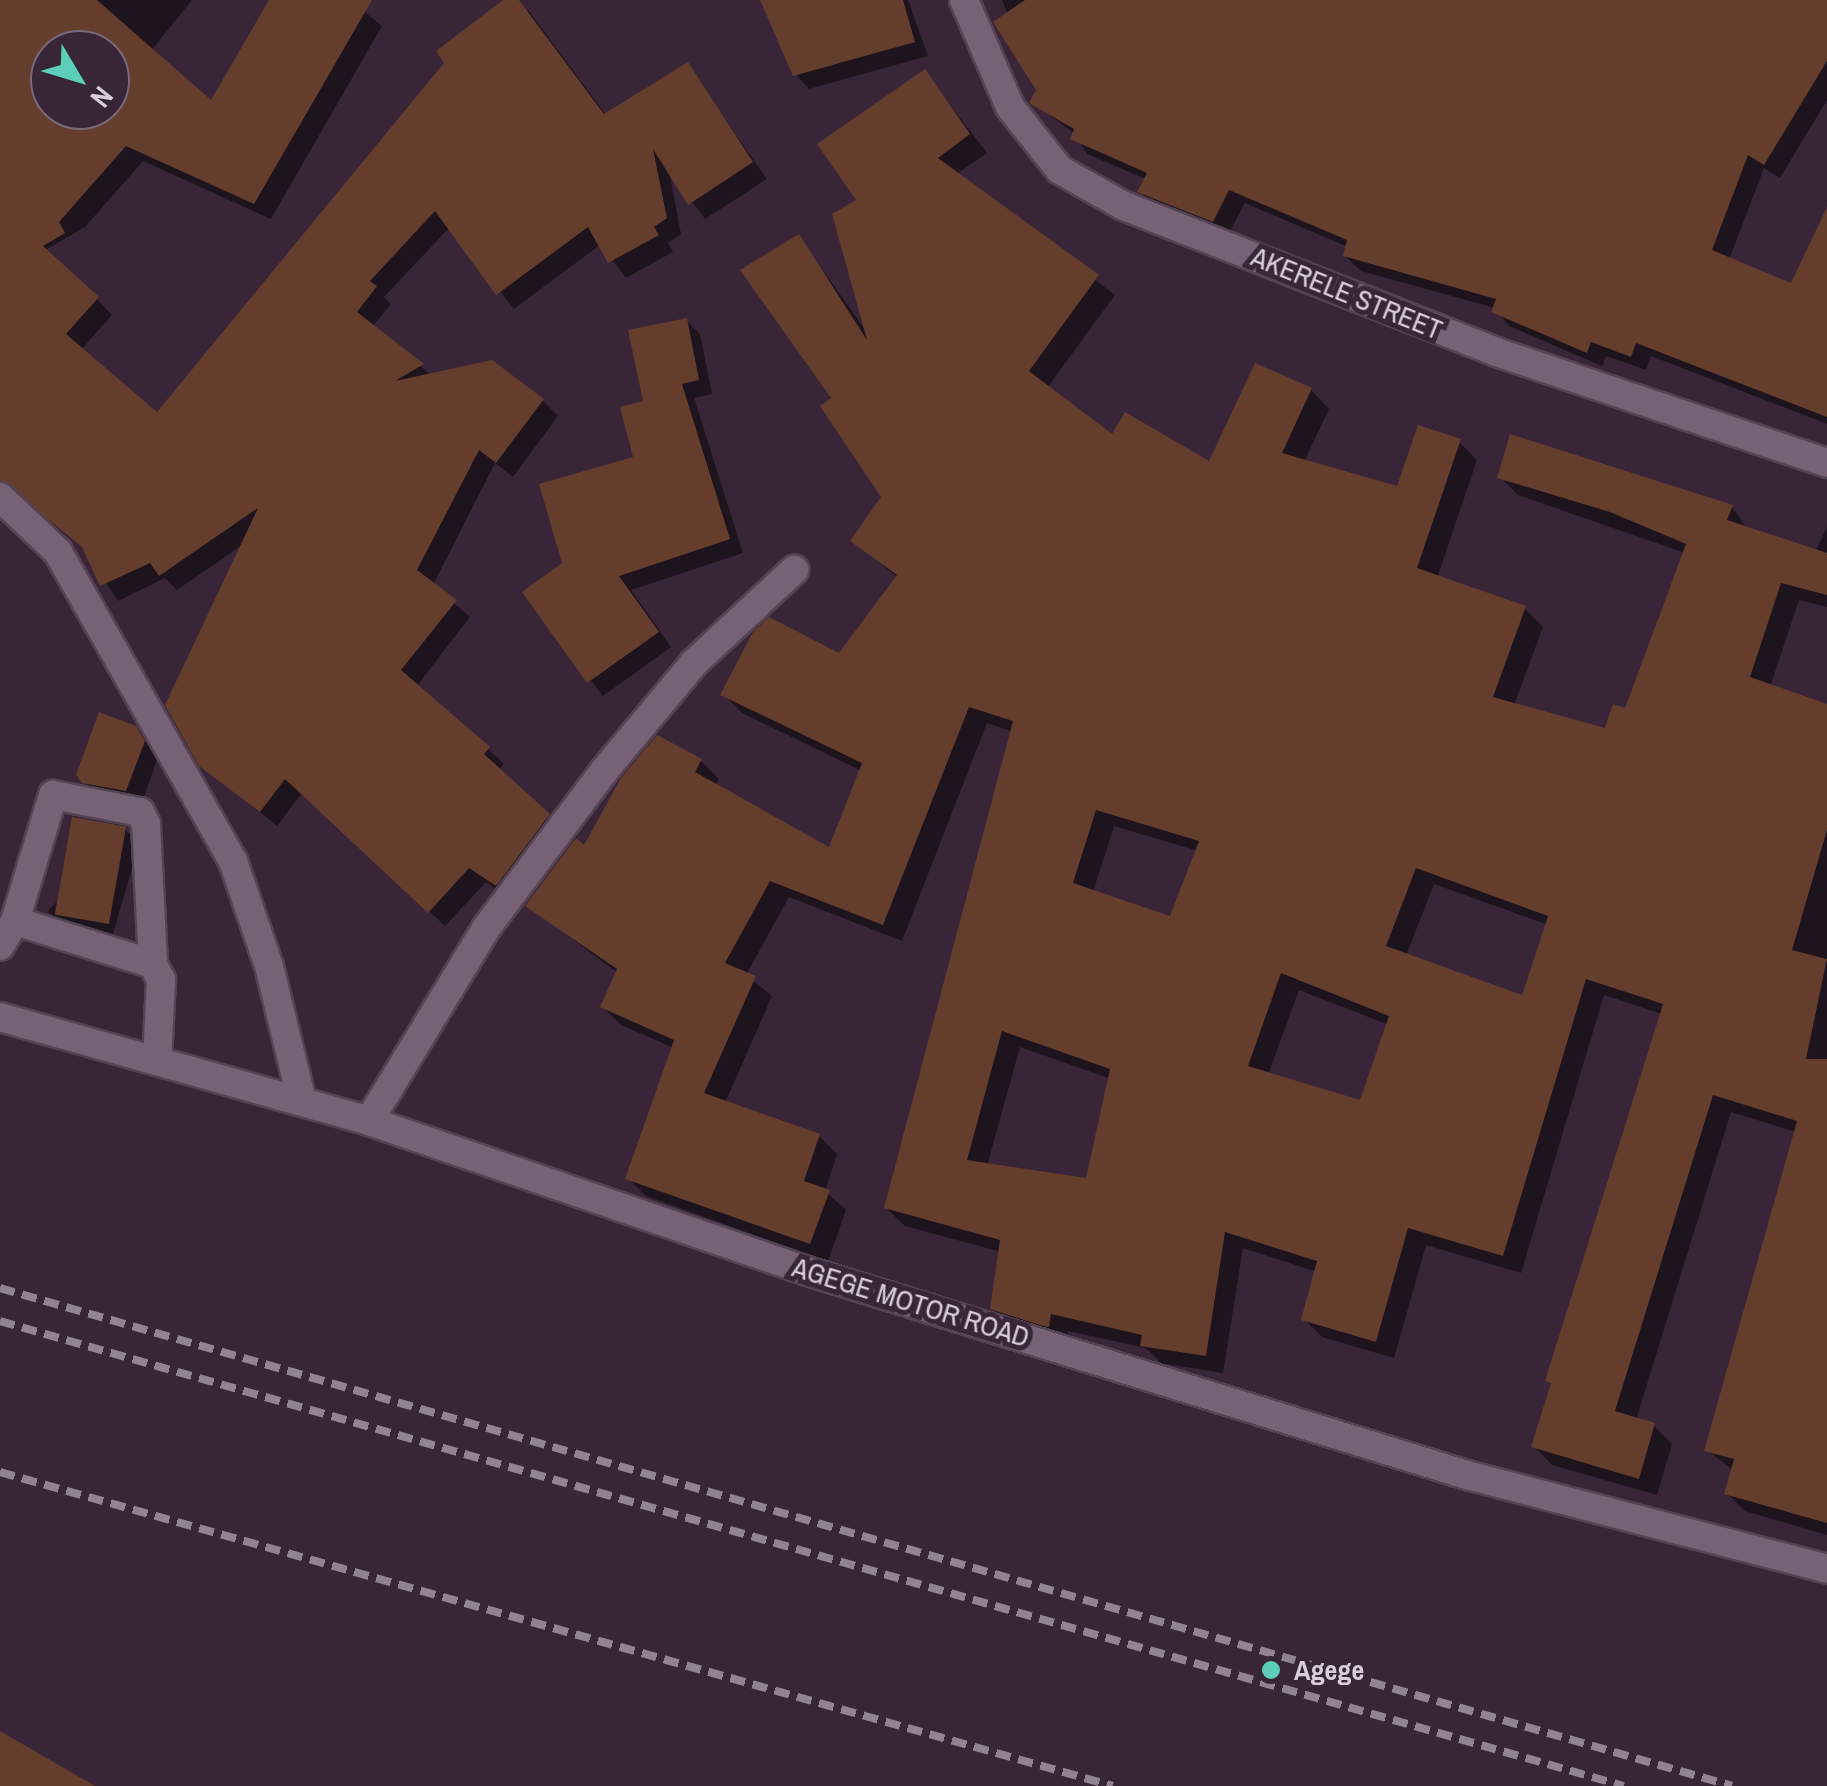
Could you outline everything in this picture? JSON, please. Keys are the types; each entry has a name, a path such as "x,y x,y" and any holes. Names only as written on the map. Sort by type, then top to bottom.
{"street":[{"name":"AKERELE STREET","path":"964,0 1010,106 1060,170 1124,206 1496,352 1827,462"},
{"path":"0,497 58,552 233,861 269,966 302,1101"},
{"path":"369,1122 487,926 604,771 694,663 794,570"},
{"path":"0,946 15,921 53,795 140,812 146,824 153,964 160,980 157,1060"},
{"path":"15,921 153,964"},
{"name":"AGEGE MOTOR ROAD","path":"0,1017 302,1101 807,1270 1468,1475 1827,1568"}],"building":[{"path":"0,0 97,0 211,100 269,0 372,0 254,204 126,146 59,222 65,233 43,246 99,297 66,334 157,412 444,63 436,51 503,0 519,0 604,114 688,62 753,162 688,205 653,149 667,218 654,227 659,235 608,263 588,227 496,295 435,211 370,281 377,286 357,312 424,364 395,381 492,360 544,399 496,463 479,450 417,570 457,600 401,670 490,747 484,754 550,814 496,886 469,868 428,913 285,779 260,812 199,766 165,705 258,508 159,576 150,563 100,586 82,547 0,480"},
{"path":"760,0 903,0 915,42 793,76"},
{"path":"1025,0 1827,0 1827,61 1764,165 1748,155 1712,250 1791,283 1827,207 1827,417 1636,343 1631,357 1591,342 1587,353 1491,312 1496,299 1343,256 1347,240 1229,190 1213,222 1137,192 1147,173 1070,139 1074,129 1029,103 1036,90 993,22"},
{"path":"925,69 970,134 938,158 1099,275 1029,371 1112,434 1125,412 1209,461 1255,363 1312,388 1282,453 1397,486 1418,425 1461,439 1417,568 1526,606 1493,697 1605,728 1613,704 1625,708 1686,544 1610,512 1497,478 1510,434 1733,505 1727,520 1827,553 1827,595 1781,583 1750,677 1827,704 1827,830 1792,950 1827,959 1806,1059 1827,1059 1827,1523 1724,1494 1734,1459 1704,1451 1797,1121 1713,1095 1615,1411 1655,1423 1639,1479 1531,1447 1551,1383 1545,1381 1663,1004 1586,979 1503,1256 1408,1228 1376,1342 1301,1320 1317,1261 1225,1232 1206,1356 1140,1346 1142,1335 1051,1314 1049,1327 990,1309 1000,1240 884,1208 1013,721 969,707 883,925 770,881 725,963 756,976 704,1093 820,1134 804,1181 830,1190 810,1244 625,1179 674,1040 600,1007 617,969 525,906 576,838 584,845 621,778 657,735 702,759 695,772 829,847 862,763 720,695 753,632 769,617 839,653 897,575 850,541 881,497 820,406 831,398 740,270 799,234 867,340 832,214 856,200 817,144","holes":["1096,810 1199,841 1170,916 1073,883","1416,868 1548,916 1522,995 1386,946","1281,973 1389,1016 1360,1100 1248,1066","1002,1031 1110,1069 1086,1178 967,1160"]},
{"path":"687,318 699,380 682,384 730,539 619,576 659,632 587,683 522,592 562,563 539,484 633,457 620,407 643,401 628,330"},
{"path":"99,712 136,726 145,741 126,791 82,783 76,775"},
{"path":"72,817 126,827 109,924 55,914"},
{"path":"0,1731 95,1786 0,1786"}],"railway":[{"path":"0,1288 1732,1786"},
{"path":"0,1321 1624,1786"},
{"path":"0,1472 1113,1786"}],"place":[{"name":"Agege","path":"1271,1670"}]}
